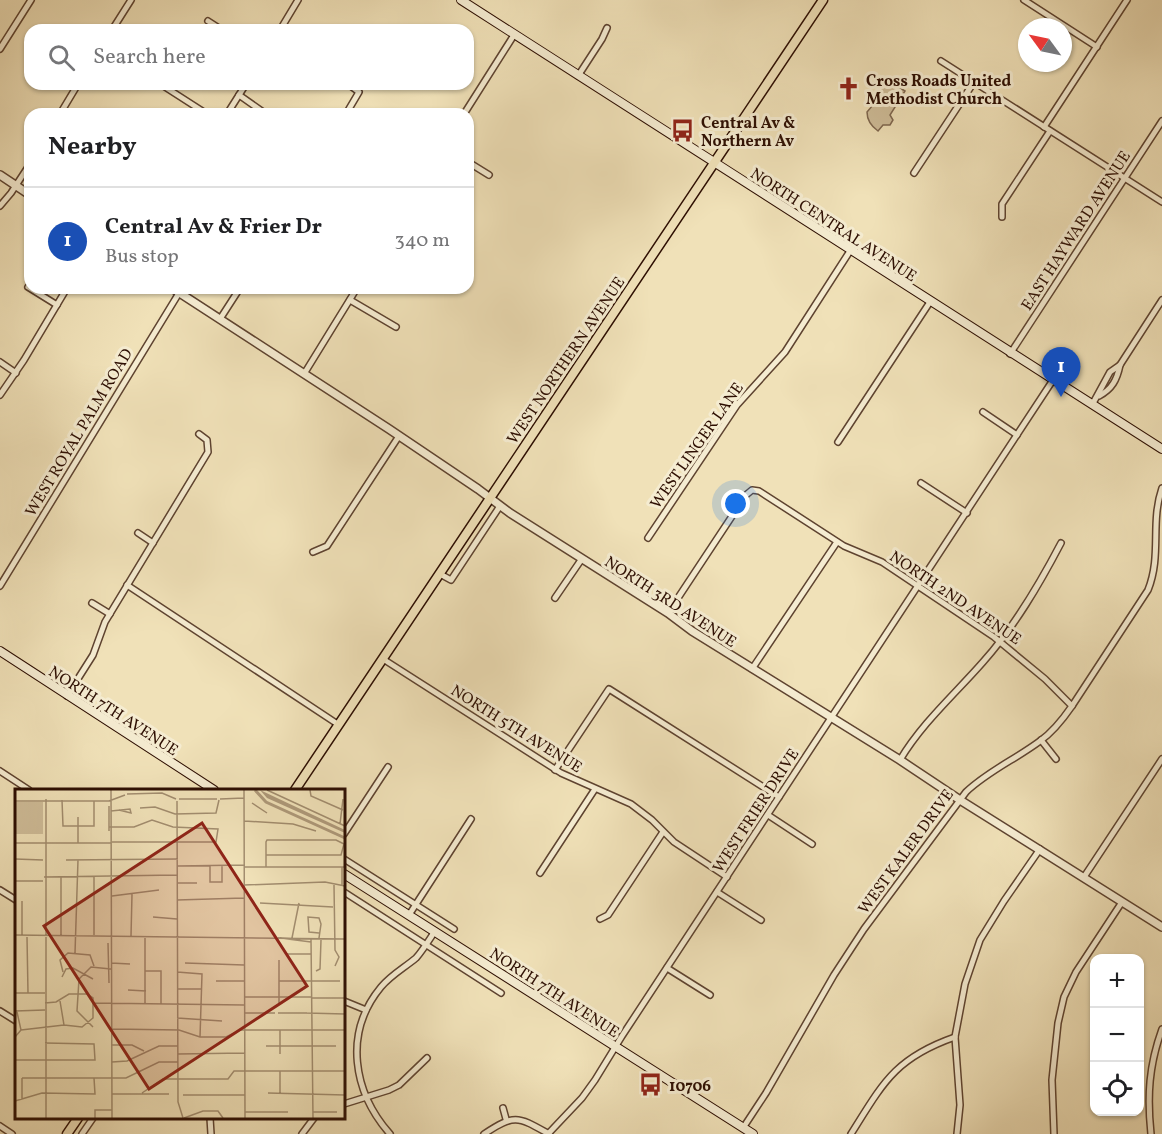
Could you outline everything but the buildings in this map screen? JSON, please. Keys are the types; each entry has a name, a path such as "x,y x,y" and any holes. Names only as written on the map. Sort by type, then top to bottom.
{"main road":[{"name":"NORTH CENTRAL AVENUE","path":"461,0 1010,354 1162,449"},
{"name":"WEST NORTHERN AVENUE","path":"296,789 823,0"},
{"name":"NORTH 7TH AVENUE","path":"0,651 212,789"},
{"name":"NORTH 7TH AVENUE","path":"345,874 753,1134"},
{"path":"67,1134 77,1119"}],"street":[{"path":"0,50 31,0"},
{"path":"116,24 130,0"},
{"path":"284,24 298,0"},
{"path":"1024,0 1097,47"},
{"path":"1002,217 1002,204 1127,0"},
{"path":"208,21 213,24"},
{"path":"578,76 607,28"},
{"path":"468,108 514,35"},
{"path":"941,61 1162,202"},
{"path":"915,173 974,82"},
{"path":"64,108 74,90"},
{"path":"170,90 198,108"},
{"path":"231,108 242,90"},
{"path":"350,108 359,92 356,90"},
{"path":"239,95 257,108"},
{"name":"EAST HAYWARD AVENUE","path":"1010,354 1162,121"},
{"path":"474,166 489,175"},
{"path":"0,206 24,173"},
{"path":"0,175 24,191"},
{"name":"WEST LINGER LANE","path":"648,538 737,405 785,352 850,251"},
{"path":"39,294 57,305"},
{"path":"0,395 16,373 63,294"},
{"name":"WEST ROYAL PALM ROAD","path":"0,586 178,294"},
{"name":"NORTH 3RD AVENUE","path":"181,294 399,436 581,560 1162,927"},
{"path":"220,320 236,294"},
{"path":"304,374 354,294"},
{"path":"350,300 396,327"},
{"path":"1092,405 1099,396 1102,385 1110,372 1120,365 1162,300"},
{"path":"838,442 930,302"},
{"path":"0,362 16,373"},
{"name":"WEST FRIER DRIVE","path":"506,1119 526,1121 548,1134 582,1098 1053,380"},
{"path":"983,412 1017,435"},
{"path":"67,696 93,655 110,614 208,452 207,440 199,434"},
{"path":"313,552 327,546 399,436"},
{"path":"921,483 967,513"},
{"name":"WEST KALER DRIVE","path":"743,1128 864,929 960,800 973,785 1041,741 1060,722 1148,590 1154,576 1156,514 1162,488"},
{"name":"NORTH 2ND AVENUE","path":"668,613 746,495 752,490 759,491 837,542 882,562 1000,641 1045,679 1072,706"},
{"path":"440,574 451,580 500,506"},
{"path":"138,533 153,543"},
{"path":"752,669 837,542"},
{"path":"900,760 922,728 1000,641 1034,593 1061,543"},
{"path":"555,598 581,560"},
{"path":"127,585 339,725"},
{"path":"92,603 110,614"},
{"name":"NORTH 5TH AVENUE","path":"383,659 555,770 631,804 682,848 727,877"},
{"path":"555,770 609,689 779,798"},
{"path":"1041,741 1056,759"},
{"path":"1084,877 1162,759"},
{"path":"345,832 388,767"},
{"path":"0,771 27,789"},
{"path":"540,873 595,789"},
{"path":"768,815 812,844"},
{"path":"409,915 471,819"},
{"path":"600,919 608,915 663,832"},
{"path":"957,1134 960,1106 955,1037 965,984 980,940 1008,894 1040,849"},
{"path":"345,860 454,929"},
{"path":"0,890 15,899"},
{"path":"717,892 761,920"},
{"name":"NORTH 7TH AVENUE","path":"345,893 501,993"},
{"path":"1054,1134 1052,1080 1058,1023 1064,997 1076,972 1122,902"},
{"path":"390,1134 375,1116 361,1083 356,1051 359,1030 366,1010 382,985 415,958 435,932"},
{"path":"667,968 710,995"},
{"path":"345,1001 366,1010"},
{"path":"0,1011 15,1020"},
{"path":"1151,1134 1148,1102 1152,1065 1162,1029"},
{"path":"850,1134 890,1075 908,1059 955,1037"},
{"path":"345,1104 390,1090 399,1085 428,1058"},
{"path":"484,1134 506,1119 502,1108"},
{"path":"81,1134 92,1119"},
{"path":"210,1119 211,1134"},
{"path":"302,1134 313,1119"},
{"path":"0,1126 12,1134"}],"shaded area":[{"path":"886,79 905,91 890,115 893,120 890,125 883,125 878,131 870,123 867,112 873,105 870,103"}],"place":[{"name":"Cross Roads United Methodist Church","path":"848,89"},
{"name":"Central Av & Northern Av","path":"683,131"},
{"name":"Central Av & Frier Dr","path":"1061,397"},
{"name":"10706","path":"651,1085"}]}
